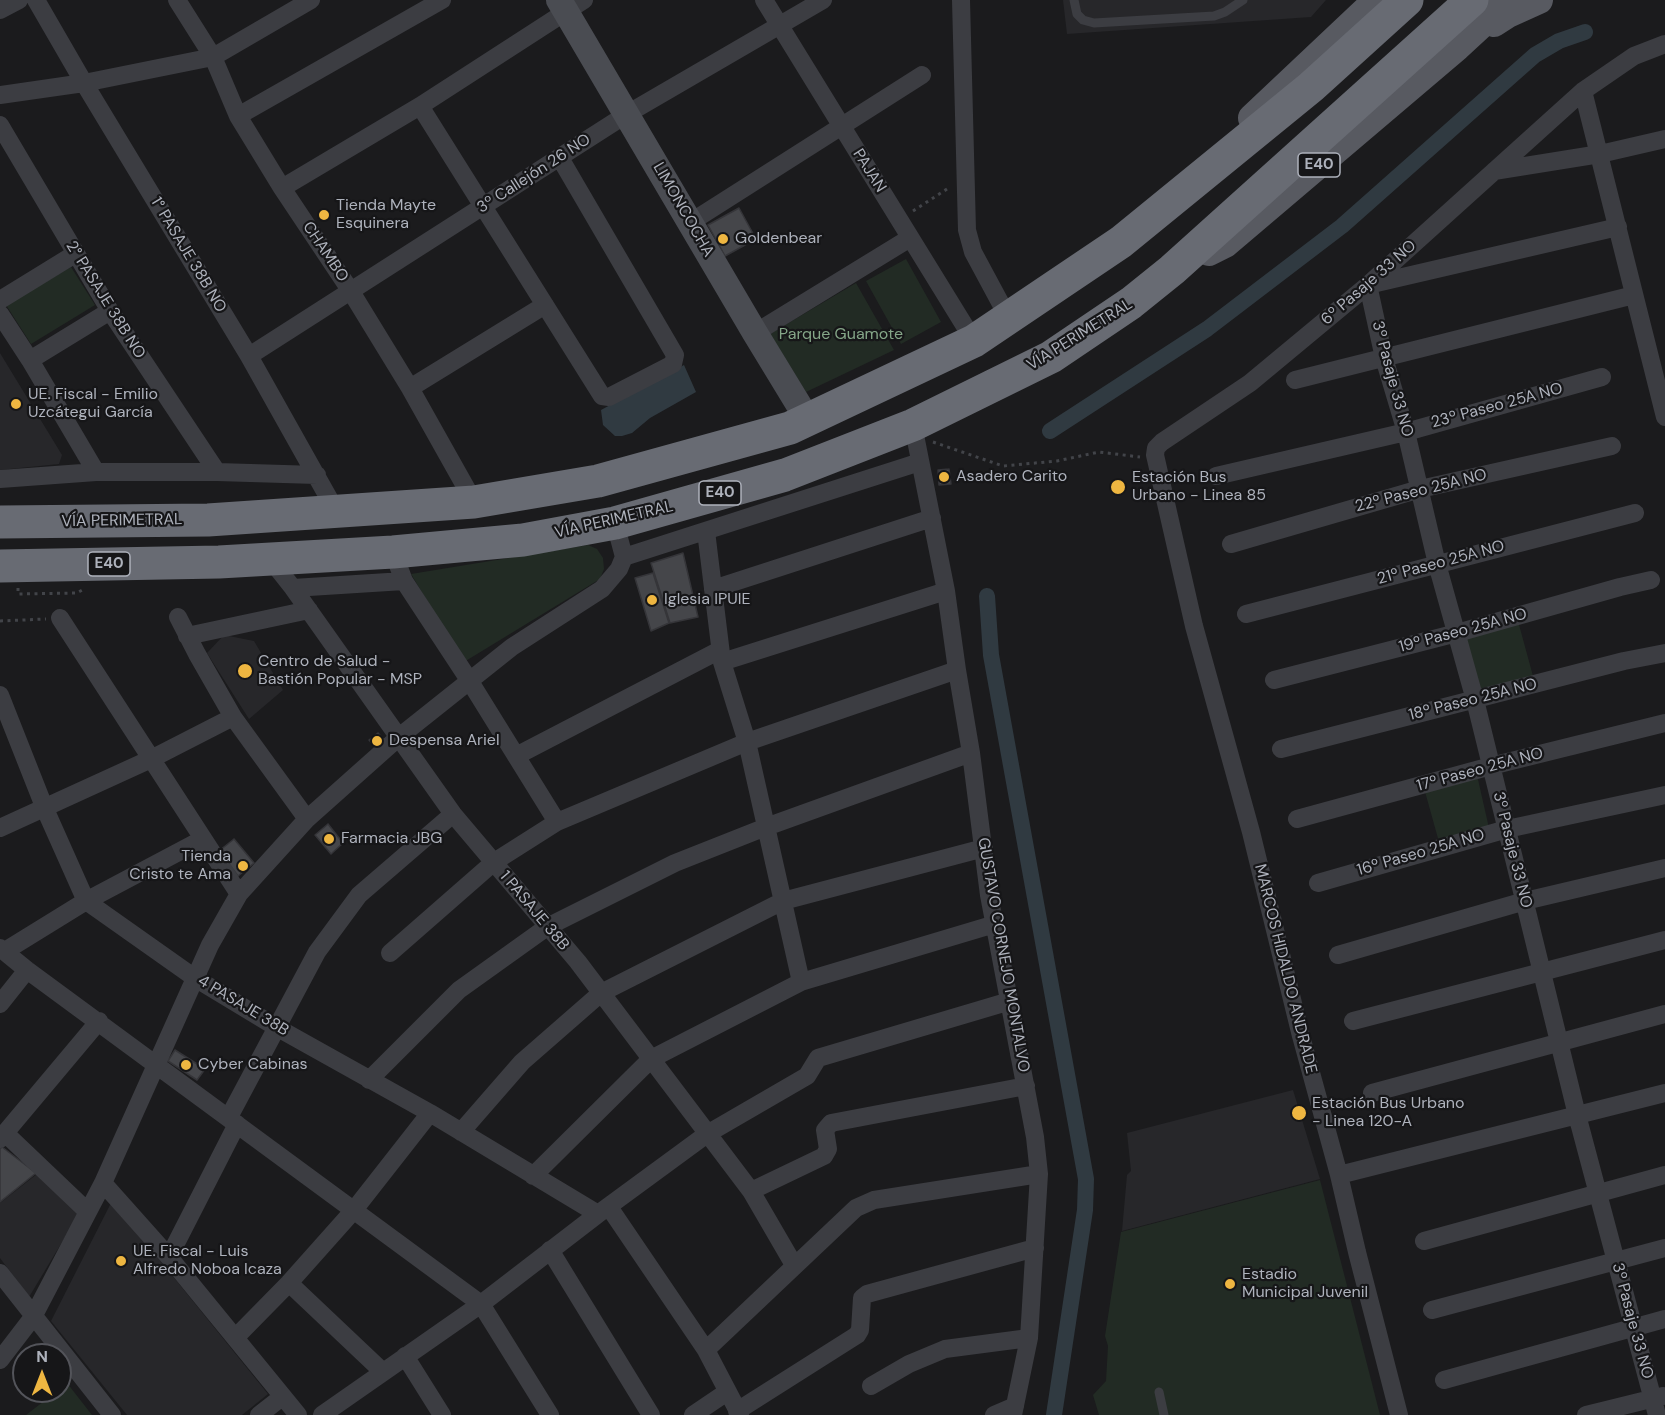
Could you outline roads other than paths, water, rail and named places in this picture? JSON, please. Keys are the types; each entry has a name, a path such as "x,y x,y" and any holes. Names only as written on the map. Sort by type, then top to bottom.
{"highway":[{"name":"VÍA PERIMETRAL","path":"0,522 208,520 474,502 598,481 790,428 974,341 1121,242 1311,87 1407,0"},
{"name":"VÍA PERIMETRAL","path":"0,566 270,559 398,567 615,523 785,475 915,434 1051,357 1131,303 1172,270 1472,0"}],"main road":[{"path":"1339,35 1365,0"},
{"name":"VÍA PERIMETRAL","path":"1121,242 1142,211 1237,132 1377,0"},
{"name":"VÍA PERIMETRAL","path":"1172,270 1225,244 1457,48 1509,0"},
{"path":"1457,48 1508,14 1539,0"}],"street":[{"path":"0,10 19,0"},
{"name":"1° PASAJE 38B NO","path":"36,0 249,356 336,511"},
{"name":"CHAMBO","path":"177,0 213,57 238,116 410,388 474,502"},
{"path":"0,95 84,83 213,57 311,0"},
{"path":"238,116 442,0"},
{"name":"PAJAN","path":"764,0 974,341"},
{"name":"3º Callejón 26 NO","path":"249,356 627,114 823,0"},
{"path":"961,0 967,230 973,252 1009,319"},
{"path":"282,188 420,106 570,4"},
{"name":"LIMONCOCHA","path":"570,4 627,114 808,420"},
{"name":"6º Pasaje 33 NO","path":"1177,559 1155,455 1156,448 1250,383 1368,285 1583,91 1634,56 1665,44"},
{"path":"691,222 922,75"},
{"path":"1583,91 1665,417"},
{"path":"420,106 602,396 609,397 673,364 675,355 560,158"},
{"name":"2° PASAJE 38B NO","path":"0,125 110,311 217,472"},
{"path":"1494,171 1600,154 1665,139"},
{"path":"1368,285 1618,227"},
{"path":"755,333 910,238"},
{"path":"0,300 75,254"},
{"name":"3º Pasaje 33 NO","path":"1368,285 1384,358 1406,432 1437,564 1475,700 1577,1115 1633,1327 1658,1403"},
{"path":"1295,380 1634,295"},
{"path":"410,388 545,305"},
{"path":"30,360 110,311"},
{"path":"0,314 96,472"},
{"name":"23º Paseo 25A NO","path":"1216,476 1406,432 1602,377"},
{"name":"GUSTAVO CORNEJO MONTALVO","path":"915,434 946,591 972,753 995,924 1026,1086 1039,1174 1029,1338 1014,1411"},
{"name":"22º Paseo 25A NO","path":"1231,544 1420,489 1612,446"},
{"path":"624,557 920,462"},
{"path":"0,479 96,472 317,475"},
{"name":"21º Paseo 25A NO","path":"1246,614 1635,513"},
{"path":"713,589 932,518"},
{"path":"0,1360 33,1317 103,1183 210,945 239,894 307,819 399,737 512,647 602,589 619,569 624,557 615,523"},
{"path":"706,531 721,656 747,742 801,982"},
{"name":"1 PASAJE 38B","path":"270,559 309,610 453,814 578,962 751,1191 794,1264"},
{"name":"MARCOS HIDALDO ANDRADE","path":"1177,559 1251,832 1399,1415"},
{"path":"293,588 398,567 557,822"},
{"name":"19º Paseo 25A NO","path":"1274,680 1651,580"},
{"path":"516,756 721,656 946,591"},
{"path":"188,636 309,610"},
{"path":"178,617 233,717 307,819"},
{"path":"60,618 239,894"},
{"name":"18º Paseo 25A NO","path":"1281,749 1624,661 1665,653"},
{"path":"390,953 494,862 557,822 747,742 957,670"},
{"path":"0,695 45,809 86,902"},
{"path":"0,828 151,759 233,717"},
{"name":"17º Paseo 25A NO","path":"1297,819 1491,766 1665,723"},
{"path":"369,1080 459,990 547,927 675,863 766,826 972,753"},
{"name":"16º Paseo 25A NO","path":"1318,883 1507,829 1665,795"},
{"path":"169,1257 276,1028 317,952 359,895 453,814"},
{"path":"203,839 2,949 27,970 481,1304 550,1415"},
{"path":"461,1132 522,1062 601,993 783,902 984,848"},
{"path":"1338,955 1525,901 1665,867"},
{"name":"4 PASAJE 38B","path":"86,902 195,978 276,1028 430,1113 533,1176 604,1210 706,1350 738,1413"},
{"path":"533,1176 651,1059 801,982 995,924"},
{"path":"1353,1021 1665,940"},
{"path":"0,1004 27,970"},
{"path":"322,1415 481,1304 707,1134 807,1076 818,1058 1010,1001"},
{"path":"1372,1093 1665,1014"},
{"path":"88,1212 2,1136 99,1021"},
{"path":"751,1191 824,1156 828,1149 825,1130 831,1123 1026,1086"},
{"path":"1339,1174 1665,1093"},
{"path":"235,1338 289,1283 354,1210 430,1113"},
{"path":"706,1350 794,1264 856,1208 874,1200 1039,1174"},
{"path":"1424,1241 1665,1175"},
{"path":"103,1183 169,1257 298,1415"},
{"path":"738,1413 857,1335 860,1330 862,1299 867,1294 1035,1248"},
{"path":"1432,1310 1665,1248"},
{"path":"550,1250 651,1415"},
{"path":"0,1273 112,1415"},
{"path":"289,1283 382,1371"},
{"path":"1444,1380 1665,1320"},
{"path":"870,1386 909,1364 945,1348 1029,1338"},
{"path":"405,1356 442,1415"},
{"path":"693,1415 727,1392"},
{"path":"259,1415 282,1397"},
{"path":"1586,1415 1658,1403"},
{"path":"994,1415 1014,1411"}],"lane":[{"path":"1074,0 1077,14 1083,20 1094,23 1214,16 1225,12 1243,0"},
{"path":"1159,1392 1164,1415"}],"waterway":[{"path":"1050,431 1207,329 1342,226 1535,55 1559,41 1585,32"},
{"path":"987,596 991,655 1086,1179 1085,1210 1054,1415"}],"place":[{"name":"Tienda Mayte Esquinera","path":"324,215"},
{"name":"Goldenbear","path":"723,239"},
{"name":"UE. Fiscal - Emilio Uzcátegui García","path":"16,404"},
{"name":"Asadero Carito","path":"944,477"},
{"name":"Estación Bus Urbano - Linea 85","path":"1118,487"},
{"name":"Iglesia IPUIE","path":"652,600"},
{"name":"Centro de Salud - Bastión Popular - MSP","path":"245,671"},
{"name":"Despensa Ariel","path":"377,741"},
{"name":"Farmacia JBG","path":"329,839"},
{"name":"Tienda Cristo te Ama","path":"243,866"},
{"name":"Cyber Cabinas","path":"186,1065"},
{"name":"Estación Bus Urbano - Linea 120-A","path":"1299,1113"},
{"name":"UE. Fiscal - Luis Alfredo Noboa Icaza","path":"121,1261"},
{"name":"Estadio Municipal Juvenil","path":"1230,1284"}],"park label":[{"name":"Parque Guamote","path":"841,335"}]}
